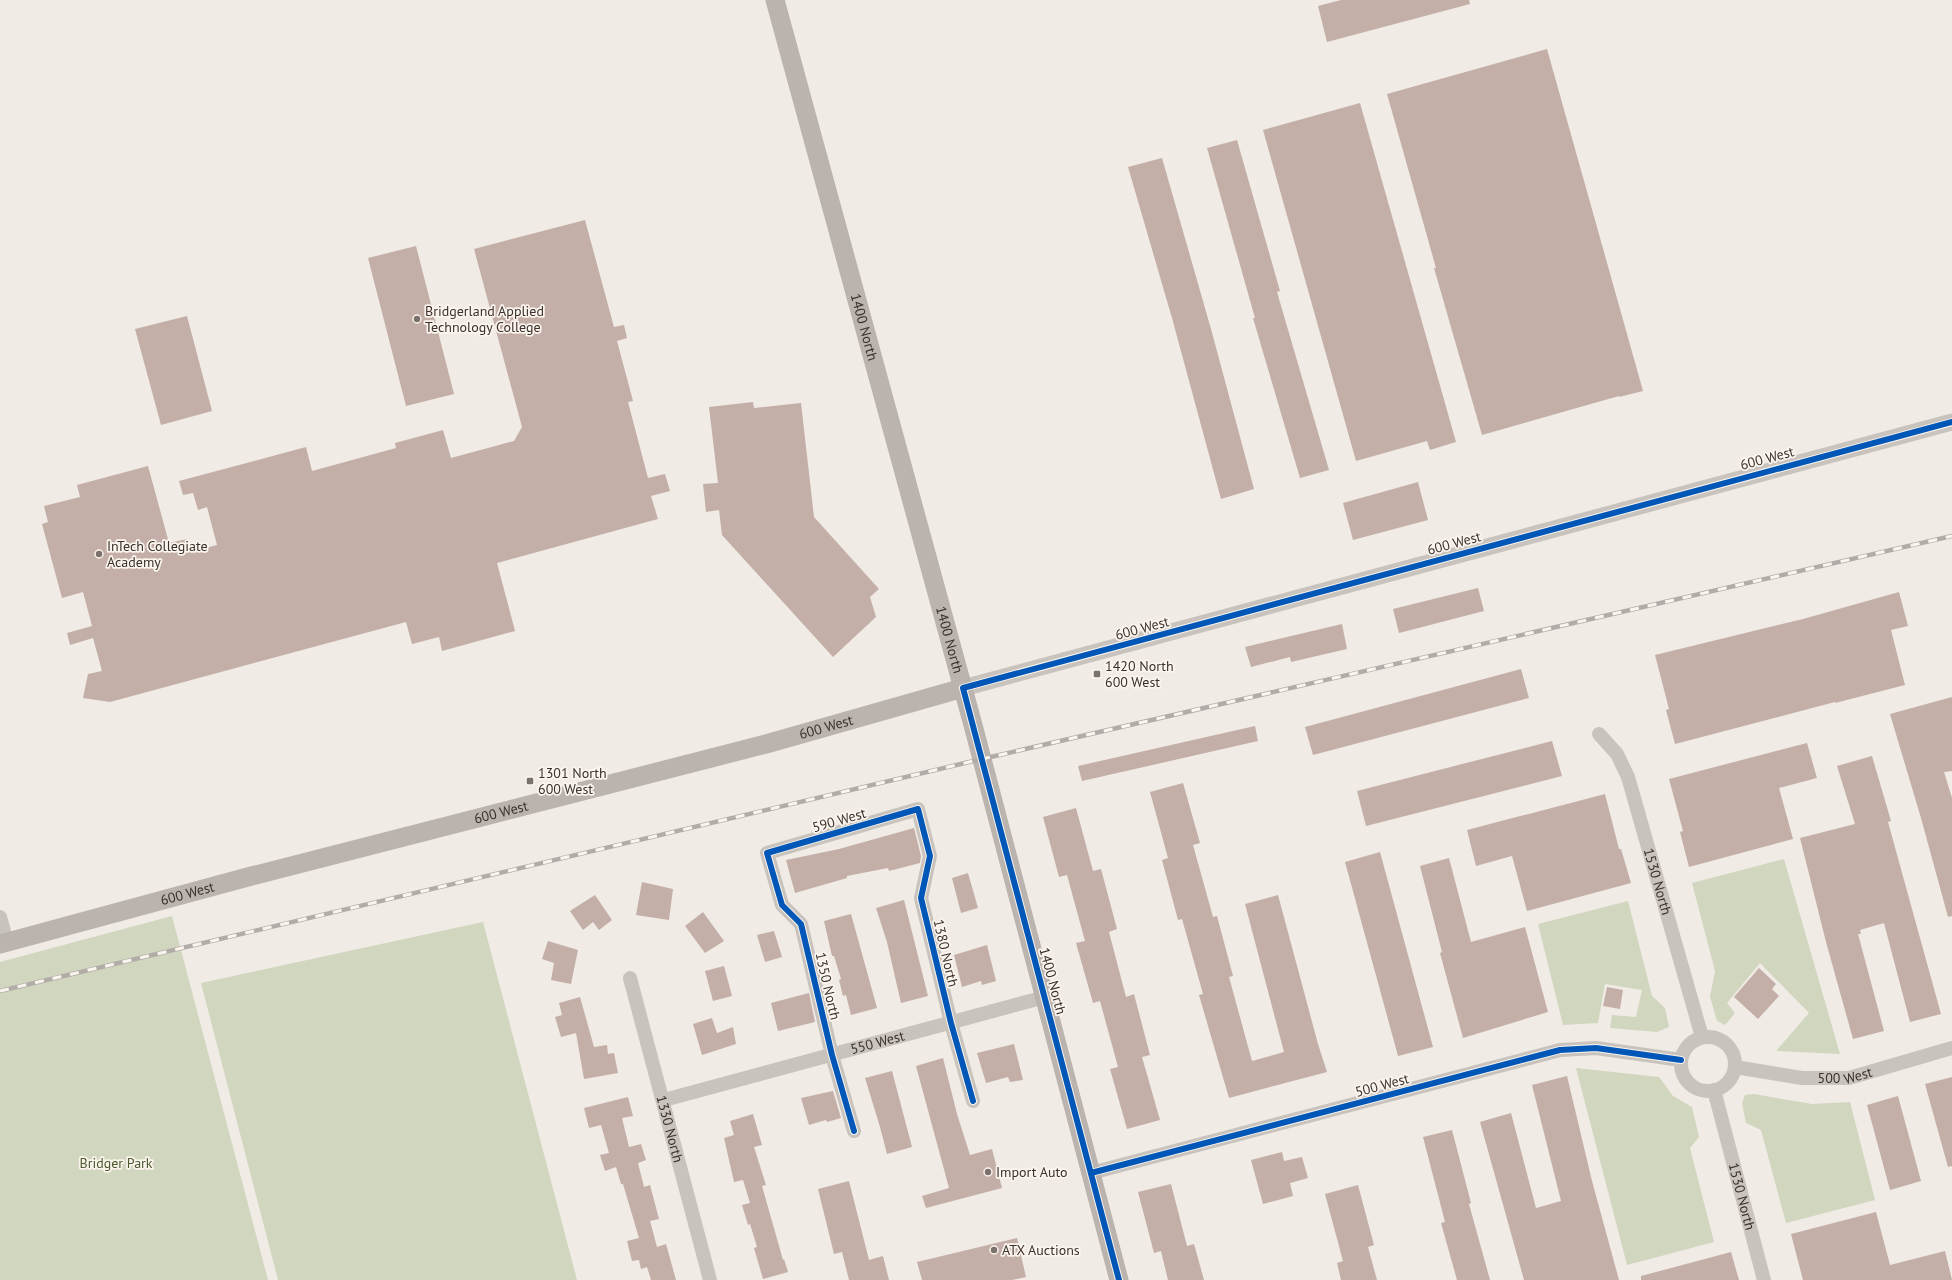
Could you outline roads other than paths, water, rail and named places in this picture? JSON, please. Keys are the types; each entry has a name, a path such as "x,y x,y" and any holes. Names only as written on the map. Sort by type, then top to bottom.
{"main road":[{"name":"1400 North","path":"775,0 963,688 1119,1280"},
{"name":"600 West","path":"4,943 244,878 766,744 963,688"}],"street":[{"name":"600 West","path":"963,688 1952,422"},
{"name":"1530 North","path":"1599,734 1618,754 1628,777 1702,1037"},
{"name":"590 West","path":"767,853 918,809"},
{"name":"1380 North","path":"918,809 930,856 921,898 951,1023 973,1101"},
{"name":"1350 North","path":"767,853 782,905 801,924 832,1055 854,1131"},
{"path":"0,917 4,943"},
{"name":"1330 North","path":"630,978 664,1100 710,1280"},
{"name":"550 West","path":"664,1100 1045,997"},
{"path":"1702,1037 1719,1039 1726,1044 1735,1058 1735,1067 1728,1082 1714,1090 1697,1088 1690,1084 1684,1077 1681,1060 1688,1045 1702,1037"},
{"name":"500 West","path":"1091,1173 1560,1050 1596,1048 1681,1060"},
{"name":"500 West","path":"1735,1067 1802,1078 1849,1078 1952,1048"},
{"name":"1530 North","path":"1714,1090 1764,1280"}],"railway":[{"path":"0,991 982,759 1952,536"}],"place":[{"name":"Bridgerland Applied Technology College","path":"417,319"},
{"name":"InTech Collegiate Academy","path":"99,554"},
{"name":"1420 North 600 West","path":"1097,674"},
{"name":"1301 North 600 West","path":"530,781"},
{"name":"Import Auto","path":"988,1172"},
{"name":"ATX Auctions","path":"994,1250"}],"park label":[{"name":"Bridger Park","path":"116,1163"}]}
